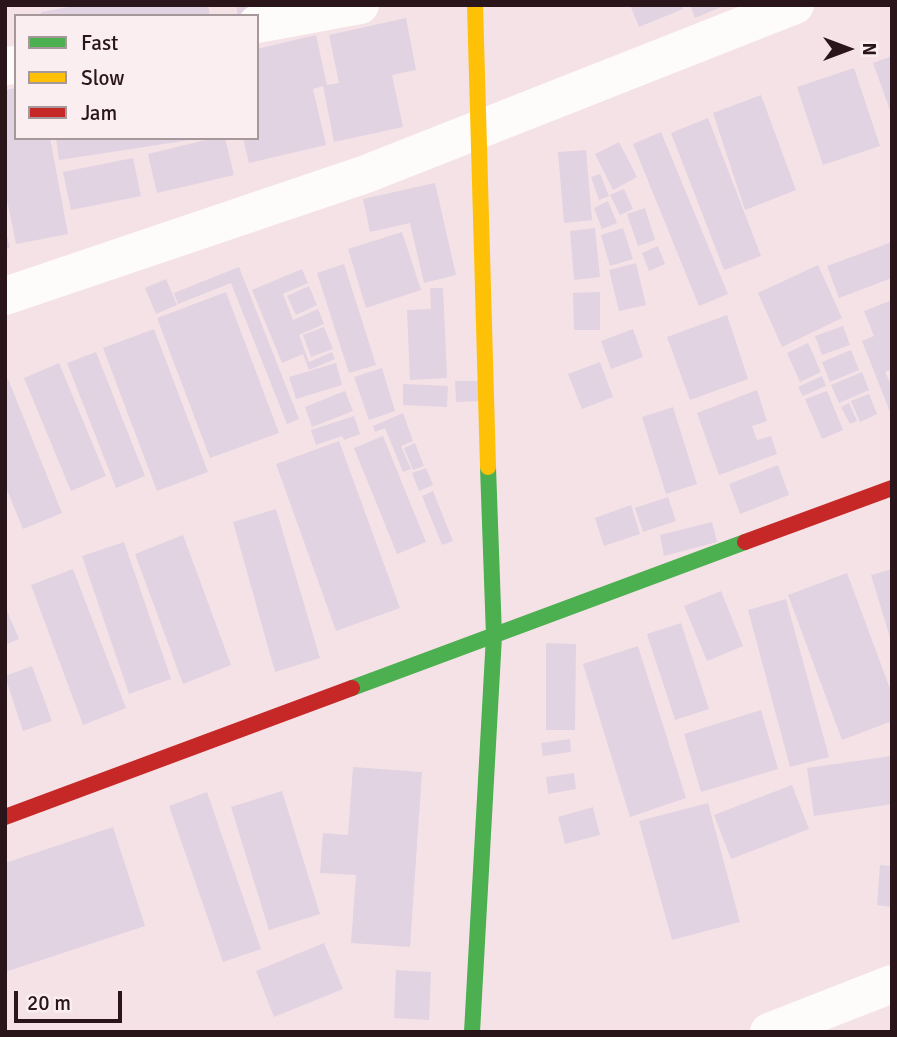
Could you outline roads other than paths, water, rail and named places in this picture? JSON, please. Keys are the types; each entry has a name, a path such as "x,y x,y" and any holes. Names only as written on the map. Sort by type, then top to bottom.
{"street":[{"path":"259,24 360,5"},
{"path":"472,1032 495,636 475,5"},
{"path":"5,296 366,174 477,128 795,5"},
{"path":"5,817 892,488"},
{"path":"769,1032 892,984"}]}
